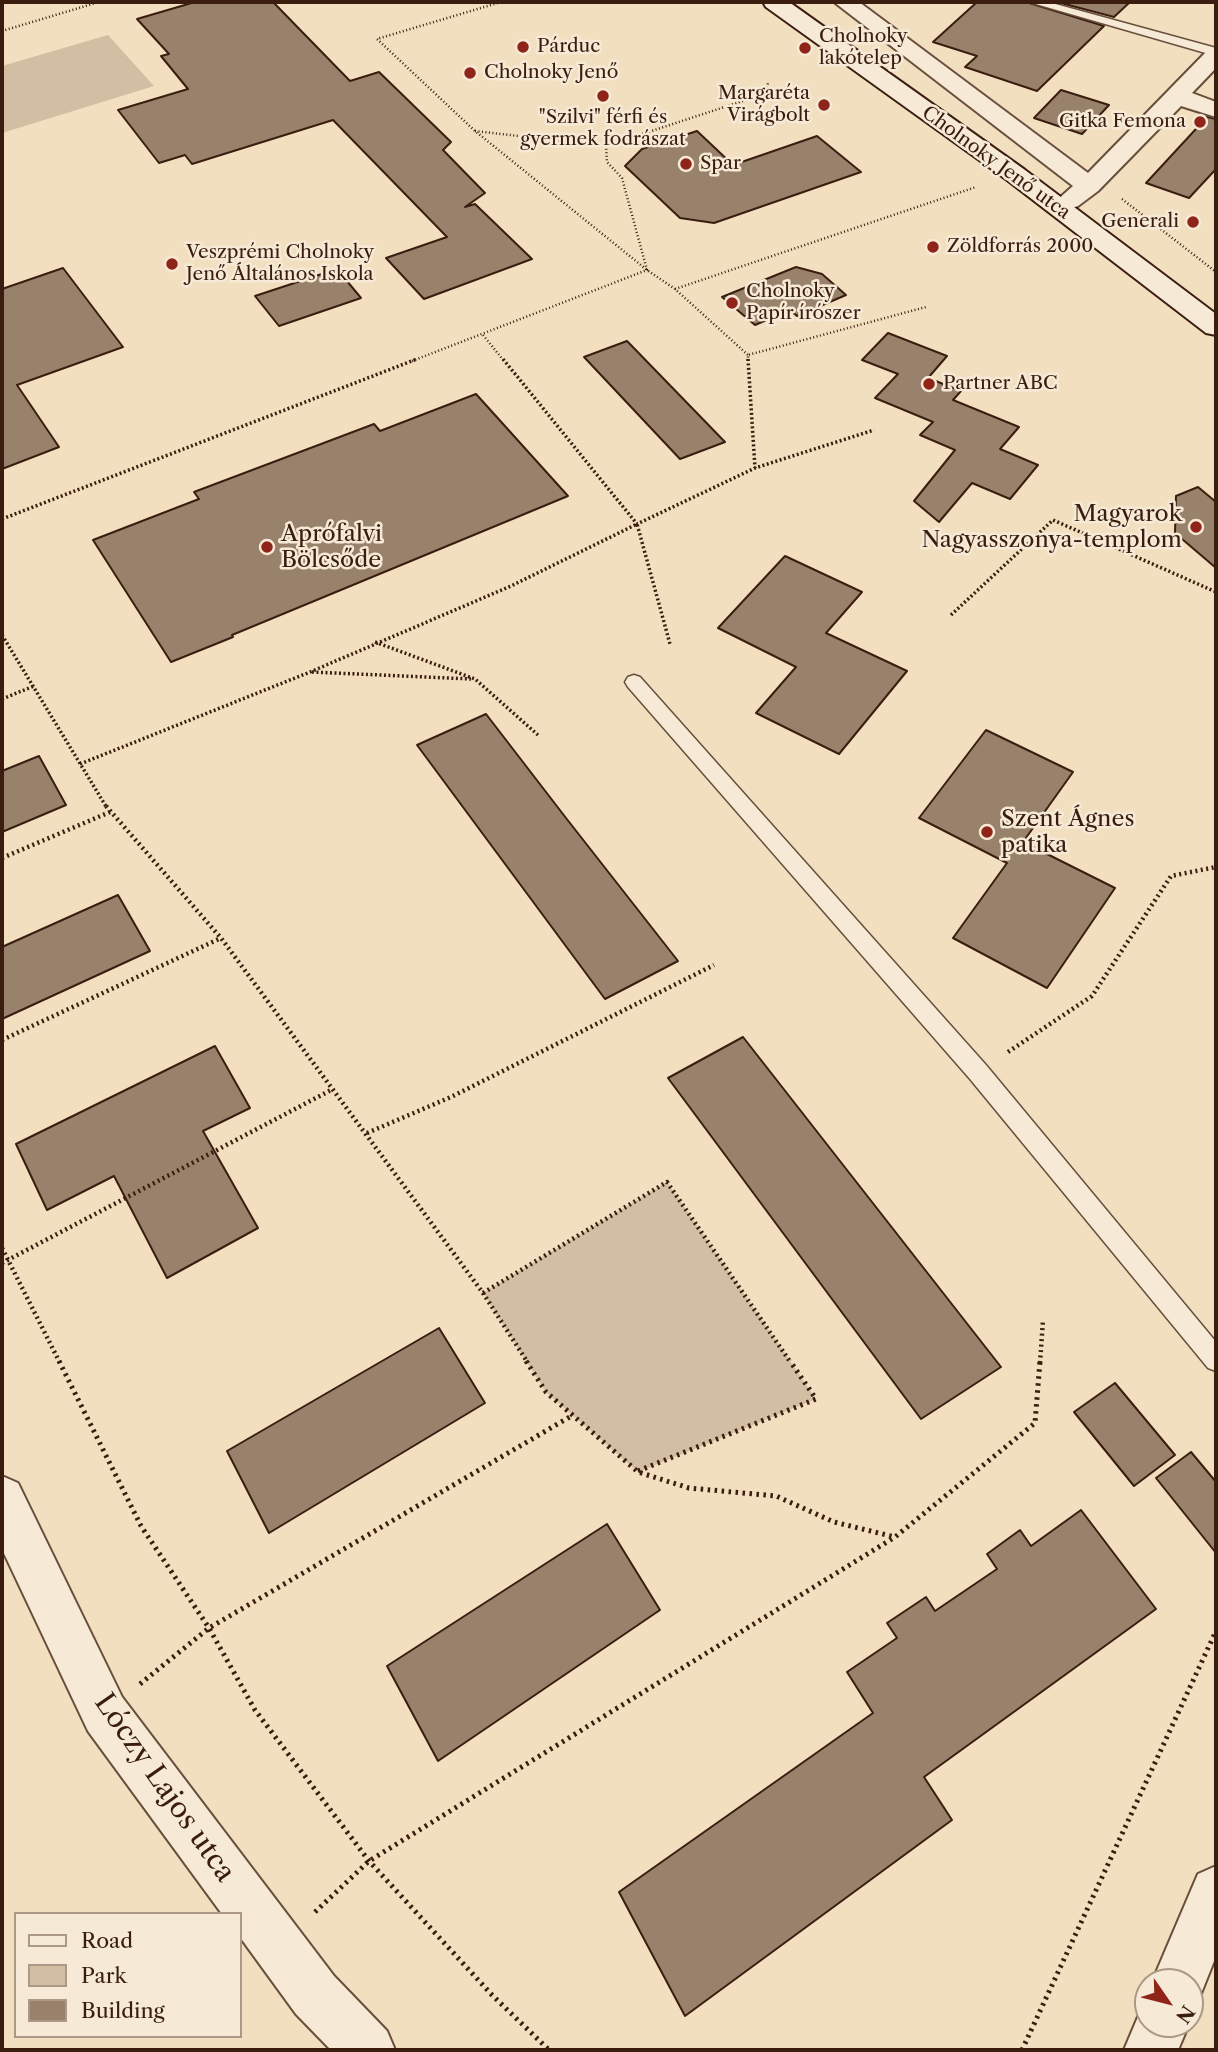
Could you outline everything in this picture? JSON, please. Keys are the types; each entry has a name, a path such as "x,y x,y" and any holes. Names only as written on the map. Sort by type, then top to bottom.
{"street":[{"name":"Cholnoky Jenő utca","path":"774,2 1016,175 1216,327"},
{"name":"Cholnoky Jenő utca","path":"845,2 1089,186"},
{"path":"1059,209 1089,186 1216,54"},
{"path":"1177,96 1216,110"},
{"name":"Lóczy Lajos utca","path":"2,1499 105,1714 315,1996 368,2050"},
{"path":"1185,1968 1216,1892"}],"lane":[{"path":"1035,2 1216,54"},
{"path":"634,682 978,1072 1216,1360"}],"path":[{"path":"2,31 99,2"},
{"path":"501,2 377,39 475,131 647,270 675,289 748,355 755,468"},
{"path":"475,131 606,146 767,93 768,81"},
{"path":"606,146 607,162 622,178 647,270"},
{"path":"675,289 1016,175"},
{"path":"1089,186 1115,194 1216,272"},
{"path":"2,519 647,270"},
{"path":"748,355 926,307"},
{"path":"483,335 637,524 670,644"},
{"path":"80,764 310,672 511,586 755,468 874,430"},
{"path":"951,615 1053,520 1216,592"},
{"path":"2,635 110,812 221,938 483,1293 546,1392 638,1472 689,1488 776,1496 834,1522 895,1537"},
{"path":"375,642 475,679 538,735"},
{"path":"310,672 475,679"},
{"path":"2,699 34,686"},
{"path":"2,858 110,812"},
{"path":"978,1072 1092,996 1171,876 1216,867"},
{"path":"2,1040 221,938"},
{"path":"367,1133 451,1097 713,965"},
{"path":"5,1261 333,1089"},
{"path":"483,1293 667,1182 816,1399 638,1472"},
{"path":"2,1248 5,1261 141,1526 209,1628 255,1710 369,1861 492,1995 549,2050"},
{"path":"278,1947 369,1861 895,1537 1035,1423 1043,1320"},
{"path":"105,1714 209,1628 573,1415"},
{"path":"1022,2050 1216,1631"}],"green space":[{"path":"108,35 154,86 2,133 2,66"},
{"path":"667,1182 816,1399 638,1472 546,1392 483,1293"}],"building":[{"path":"195,2 273,2 350,81 379,72 451,142 443,150 485,193 465,207 475,204 532,259 424,299 386,258 447,237 333,120 192,164 185,155 159,163 118,110 188,89 161,56 169,54 137,19"},
{"path":"977,2 1026,2 1104,26 1037,91 965,67 977,56 933,42"},
{"path":"1057,2 1130,2 1114,17"},
{"path":"1061,90 1109,105 1082,134 1034,118"},
{"path":"1207,117 1216,119 1216,169 1189,198 1146,183"},
{"path":"697,131 733,165 817,136 861,172 714,223 680,218 625,166 642,149"},
{"path":"796,267 822,274 846,295 797,316 790,310 755,325 722,297"},
{"path":"63,268 123,347 17,385 59,447 2,469 2,289"},
{"path":"337,269 361,298 279,326 255,296"},
{"path":"888,333 947,356 928,378 961,391 953,400 1019,427 1000,449 1038,465 1010,499 972,483 939,522 914,501 955,450 920,435 933,422 875,398 898,374 862,360"},
{"path":"627,341 725,442 680,459 584,357"},
{"path":"476,394 568,496 171,662 93,540 199,499 194,492 374,424 380,431"},
{"name":"Magyarok Nagyasszonya-templom","path":"1198,487 1216,502 1216,568 1175,533 1176,496"},
{"path":"785,556 862,592 826,633 907,671 839,754 756,713 796,667 718,628"},
{"path":"486,714 678,961 605,999 417,745"},
{"path":"986,730 1073,772 1023,842 1115,888 1047,988 953,938 1007,863 919,818"},
{"path":"39,756 66,805 2,832 2,771"},
{"path":"118,895 150,951 2,1019 2,947"},
{"path":"743,1037 1001,1367 921,1419 668,1078"},
{"path":"215,1046 250,1108 203,1131 258,1228 167,1278 114,1176 47,1210 16,1144"},
{"path":"439,1328 485,1403 269,1533 227,1451"},
{"path":"1115,1383 1175,1455 1134,1486 1074,1412"},
{"path":"1191,1452 1216,1482 1216,1553 1156,1478"},
{"path":"1081,1510 1156,1609 924,1777 952,1820 685,2016 619,1892 873,1713 847,1672 897,1638 887,1623 926,1597 935,1611 997,1569 987,1554 1020,1530 1031,1546"},
{"path":"607,1524 660,1610 438,1761 387,1666"}],"place":[{"name":"Párduc","path":"523,47"},
{"name":"Cholnoky lakótelep","path":"805,48"},
{"name":"Cholnoky Jenő","path":"470,73"},
{"name":"\"Szilvi\" férfi és gyermek fodrászat","path":"603,96"},
{"name":"Margaréta Virágbolt","path":"824,105"},
{"name":"Gitka Femona","path":"1200,122"},
{"name":"Spar","path":"686,164"},
{"name":"Generali","path":"1193,222"},
{"name":"Zöldforrás 2000","path":"933,247"},
{"name":"Veszprémi Cholnoky Jenő Általános Iskola","path":"172,264"},
{"name":"Cholnoky Papír írószer","path":"732,303"},
{"name":"Partner ABC","path":"929,384"},
{"name":"Magyarok Nagyasszonya-templom","path":"1196,527"},
{"name":"Aprófalvi Bölcsőde","path":"267,547"},
{"name":"Szent Ágnes patika","path":"987,832"}]}
